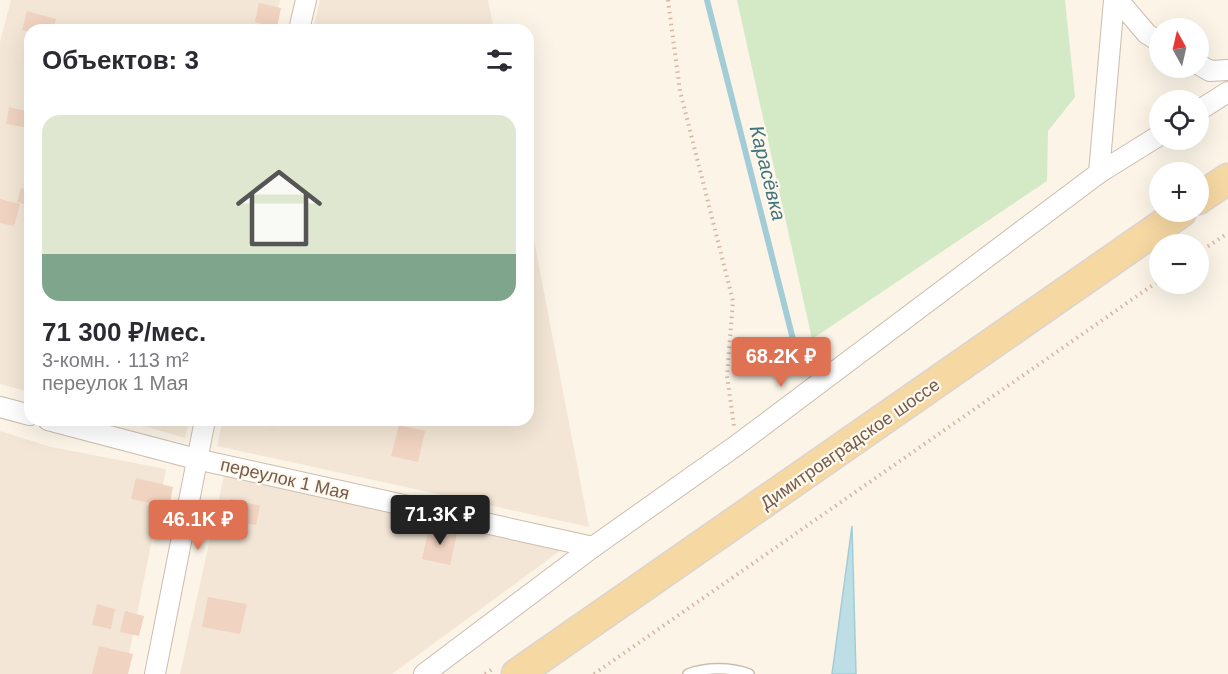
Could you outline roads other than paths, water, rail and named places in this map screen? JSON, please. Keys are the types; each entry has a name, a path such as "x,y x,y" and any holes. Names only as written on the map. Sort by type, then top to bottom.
{"main road":[{"path":"1209,192 1228,179"},
{"name":"Димитровградское шоссе","path":"517,674 1167,222"}],"street":[{"path":"300,24 306,0"},
{"path":"1117,0 1149,35"},
{"path":"1099,173 1117,0"},
{"path":"1209,70 1228,70"},
{"path":"1209,104 1228,92"},
{"path":"424,674 736,445 1099,173 1149,142"},
{"path":"0,407 24,413"},
{"name":"переулок 1 Мая","path":"71,426 196,459 593,548"},
{"path":"155,674 204,426"}],"lane":[{"path":"688,674 698,670 738,670 749,674"}],"water":[{"path":"852,526 856,674 832,674"}],"waterway":[{"name":"Карасёвка","path":"707,0 797,355"}]}
